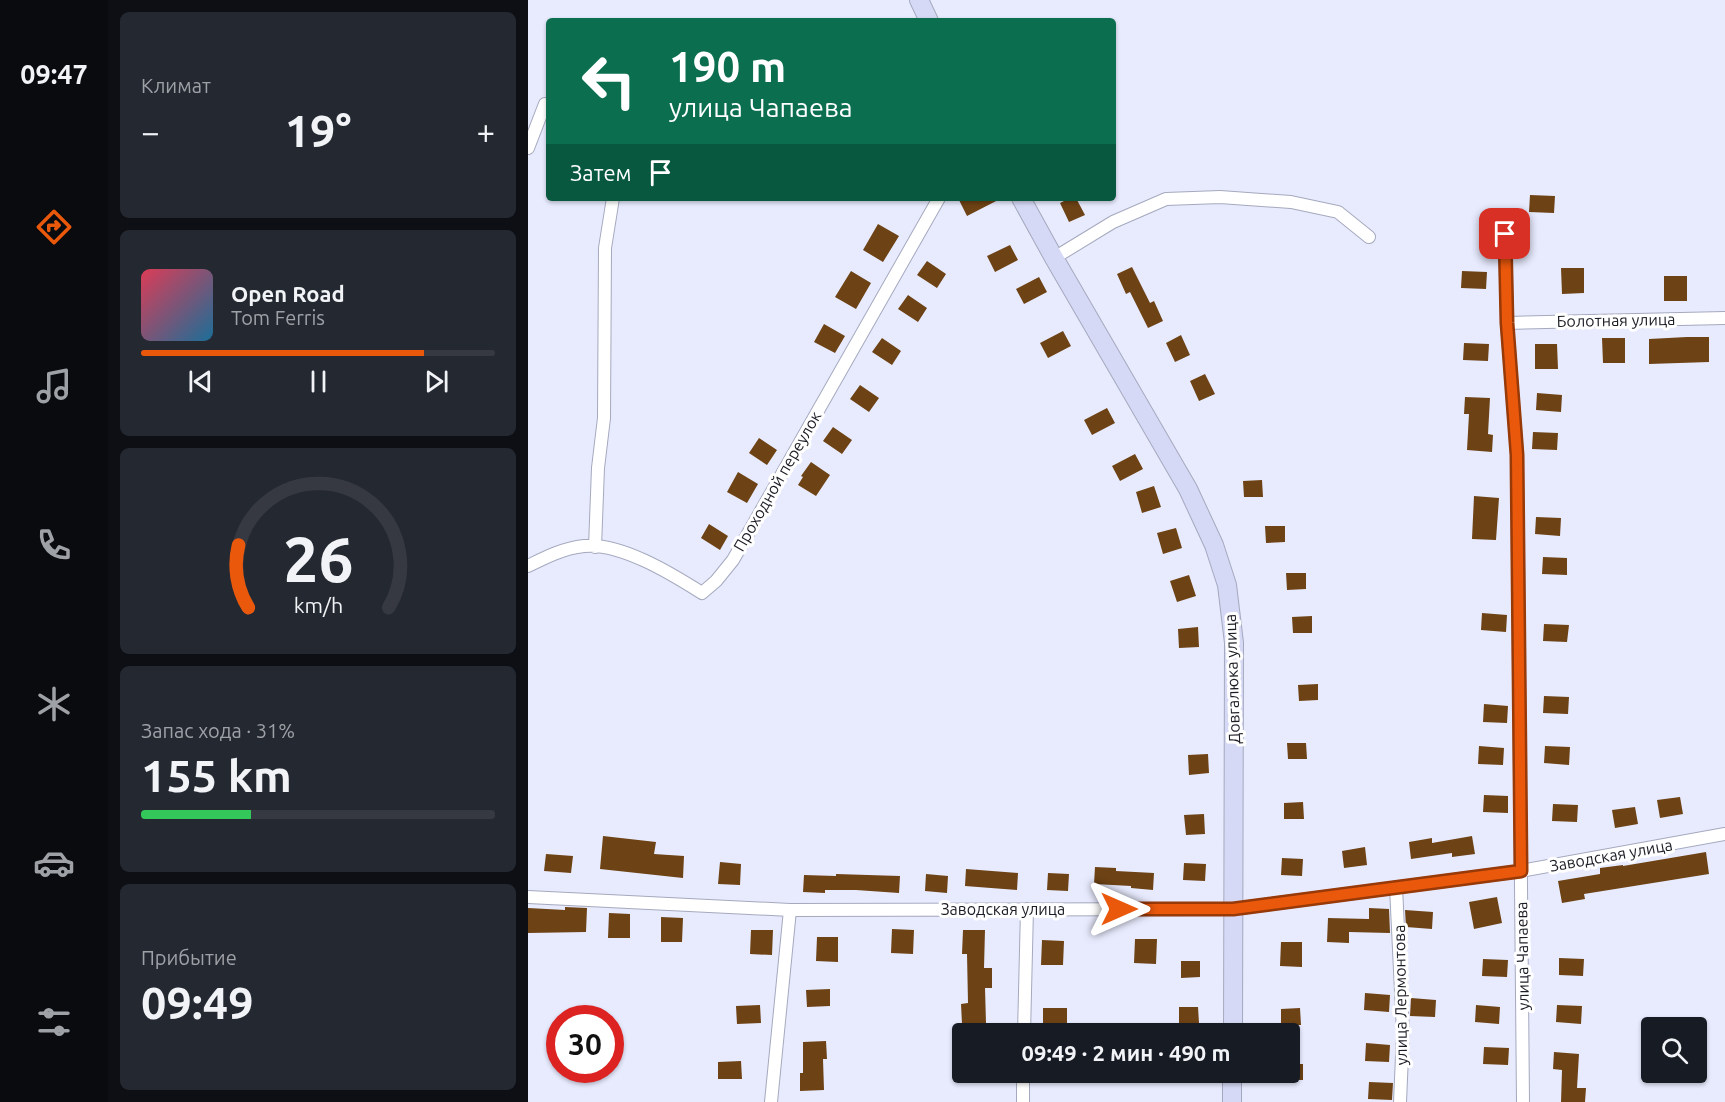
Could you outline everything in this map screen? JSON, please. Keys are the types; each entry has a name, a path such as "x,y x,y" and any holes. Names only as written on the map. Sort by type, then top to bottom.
{"street":[{"path":"919,0 928,18"},
{"path":"528,148 546,104"},
{"path":"1054,258 1113,222 1166,199 1220,197 1291,202 1338,212 1369,237"},
{"path":"595,547 598,468 604,418 605,248 613,201"},
{"name":"Проходной переулок","path":"528,566 558,552 585,546 615,548 675,576 702,593 716,581 733,560 937,201"},
{"name":"Довгалюка улица","path":"1023,201 1188,489 1214,545 1227,585 1234,643 1233,1023"},
{"name":"улица Чапаева","path":"1505,234 1507,323 1517,455 1523,1102"},
{"name":"Болотная улица","path":"1507,323 1725,318"},
{"name":"Заводская улица","path":"528,897 790,910 1233,909 1521,871 1725,834"},
{"name":"улица Лермонтова","path":"1396,887 1403,1033 1400,1102"},
{"path":"1024,1023 1027,909"},
{"path":"771,1102 790,910"},
{"path":"1023,1083 1023,1102"},
{"path":"1232,1083 1232,1102"}],"building":[{"path":"1530,195 1555,196 1554,213 1529,212"},
{"path":"960,201 996,201 967,216"},
{"path":"1078,201 1085,215 1069,222 1060,203"},
{"path":"878,224 899,236 883,262 863,250"},
{"path":"1010,245 1018,260 995,272 987,256"},
{"path":"927,261 946,274 937,288 917,275"},
{"path":"1132,267 1150,303 1154,301 1163,321 1148,328 1130,292 1126,294 1117,274"},
{"path":"1561,268 1584,268 1584,293 1562,294"},
{"path":"851,271 871,283 856,309 835,297"},
{"path":"1462,271 1487,272 1486,289 1461,288"},
{"path":"1664,276 1687,276 1687,301 1664,301"},
{"path":"1039,277 1047,292 1024,304 1016,289"},
{"path":"908,295 927,308 918,322 898,309"},
{"path":"824,324 845,336 835,353 814,342"},
{"path":"1063,331 1071,346 1048,358 1040,343"},
{"path":"1181,335 1190,355 1175,362 1166,343"},
{"path":"1709,337 1709,362 1649,364 1649,339"},
{"path":"882,338 901,351 892,365 872,352"},
{"path":"1602,338 1625,338 1625,363 1603,363"},
{"path":"1464,343 1489,344 1488,361 1463,360"},
{"path":"1535,344 1557,344 1558,369 1535,369"},
{"path":"1205,374 1215,394 1199,401 1190,381"},
{"path":"860,385 879,398 869,412 850,399"},
{"path":"1537,393 1562,395 1561,412 1536,410"},
{"path":"1465,397 1490,398 1488,434 1493,435 1492,452 1467,450 1469,414 1464,414"},
{"path":"1107,408 1115,423 1092,435 1084,420"},
{"path":"833,427 852,440 842,454 823,441"},
{"path":"1533,432 1558,433 1557,450 1532,449"},
{"path":"759,438 777,450 767,465 749,453"},
{"path":"1135,454 1143,469 1120,481 1112,466"},
{"path":"811,462 830,475 816,496 798,485 803,477 801,476"},
{"path":"738,472 758,484 747,503 727,492"},
{"path":"1262,480 1263,497 1244,497 1243,481"},
{"path":"1154,486 1161,507 1142,513 1136,492"},
{"path":"1474,496 1499,498 1496,540 1472,539"},
{"path":"1536,517 1561,518 1560,536 1535,534"},
{"path":"709,524 728,536 720,550 701,538"},
{"path":"1265,526 1285,526 1285,542 1266,543"},
{"path":"1176,528 1182,548 1163,554 1157,533"},
{"path":"1543,557 1567,558 1567,575 1542,574"},
{"path":"1286,573 1306,573 1306,589 1287,590"},
{"path":"1189,575 1196,596 1177,602 1170,581"},
{"path":"1482,613 1507,615 1506,632 1481,630"},
{"path":"1312,616 1312,633 1293,633 1292,617"},
{"path":"1544,624 1569,625 1567,642 1543,641"},
{"path":"1198,627 1199,647 1179,648 1178,629"},
{"path":"1318,684 1318,700 1299,701 1298,685"},
{"path":"1544,696 1569,697 1568,714 1543,713"},
{"path":"1484,704 1508,706 1507,723 1483,722"},
{"path":"1287,743 1306,743 1307,759 1288,759"},
{"path":"1479,746 1504,748 1503,765 1478,764"},
{"path":"1545,746 1570,747 1569,765 1544,763"},
{"path":"1208,754 1209,773 1189,775 1188,755"},
{"path":"1484,795 1508,796 1508,813 1483,812"},
{"path":"1680,797 1683,814 1660,818 1657,800"},
{"path":"1303,802 1304,819 1284,819 1284,803"},
{"path":"1553,804 1578,805 1577,822 1552,821"},
{"path":"1635,807 1638,824 1615,828 1612,810"},
{"path":"1204,814 1205,834 1186,835 1184,815"},
{"path":"603,836 656,842 654,854 684,856 683,878 600,869"},
{"path":"1472,836 1475,854 1452,857 1452,853 1411,859 1409,842 1432,838 1432,843"},
{"path":"1365,847 1367,865 1344,868 1342,851"},
{"path":"1706,852 1709,874 1584,894 1585,899 1562,903 1558,881 1600,874 1600,868"},
{"path":"546,854 573,856 571,873 544,871"},
{"path":"1282,858 1303,859 1302,876 1281,875"},
{"path":"720,862 741,864 740,885 718,884"},
{"path":"1184,863 1206,864 1205,881 1183,880"},
{"path":"1095,867 1116,868 1116,871 1154,873 1153,890 1094,884"},
{"path":"966,869 1018,873 1017,890 965,886"},
{"path":"1048,873 1069,874 1068,891 1047,890"},
{"path":"836,874 900,876 899,893 856,890 825,890 825,893 803,892 804,875 836,876"},
{"path":"926,874 948,876 947,893 925,891"},
{"path":"1497,897 1502,923 1474,929 1469,902"},
{"path":"565,907 587,908 586,932 528,933 528,908 565,910"},
{"path":"1369,908 1389,909 1390,933 1349,932 1349,943 1327,942 1328,918 1369,919"},
{"path":"1405,910 1433,912 1432,929 1406,927"},
{"path":"609,913 630,914 630,938 608,938"},
{"path":"661,917 683,918 682,942 661,942"},
{"path":"892,929 914,930 913,954 891,953"},
{"path":"751,930 773,930 772,955 750,954"},
{"path":"963,930 985,930 984,968 992,968 992,988 985,988 986,1023 962,1023 961,1004 968,1003 967,954 962,954"},
{"path":"817,937 838,937 838,962 816,961"},
{"path":"1135,939 1157,939 1156,964 1134,963"},
{"path":"1042,940 1064,941 1063,965 1041,965"},
{"path":"1281,942 1302,942 1302,967 1280,966"},
{"path":"1559,958 1584,959 1583,976 1559,975"},
{"path":"1483,959 1508,960 1507,977 1482,976"},
{"path":"1181,961 1200,961 1200,977 1181,978"},
{"path":"830,989 830,1006 807,1007 806,990"},
{"path":"1365,993 1390,995 1389,1012 1364,1010"},
{"path":"1411,998 1436,1000 1435,1017 1410,1016"},
{"path":"760,1005 761,1023 737,1024 736,1006"},
{"path":"1476,1005 1500,1007 1499,1024 1475,1022"},
{"path":"1557,1005 1582,1006 1581,1024 1556,1022"},
{"path":"1179,1007 1198,1007 1199,1023 1179,1023"},
{"path":"1043,1008 1067,1008 1067,1023 1043,1023"},
{"path":"1300,1008 1301,1025 1300,1023 1281,1023 1281,1009"},
{"path":"826,1041 827,1059 823,1059 824,1090 800,1091 800,1073 803,1073 803,1042"},
{"path":"1366,1043 1390,1045 1389,1062 1365,1061"},
{"path":"1484,1047 1509,1048 1508,1065 1483,1064"},
{"path":"1554,1052 1579,1054 1577,1088 1586,1088 1585,1102 1561,1102 1562,1070 1553,1069"},
{"path":"741,1061 742,1079 718,1079 718,1062"},
{"path":"1300,1064 1303,1064 1303,1080 1300,1080"},
{"path":"1369,1082 1393,1083 1392,1100 1368,1099"}],"route":[{"path":"1119,909 1233,909 1521,871 1517,455 1507,323 1505,234"}]}
